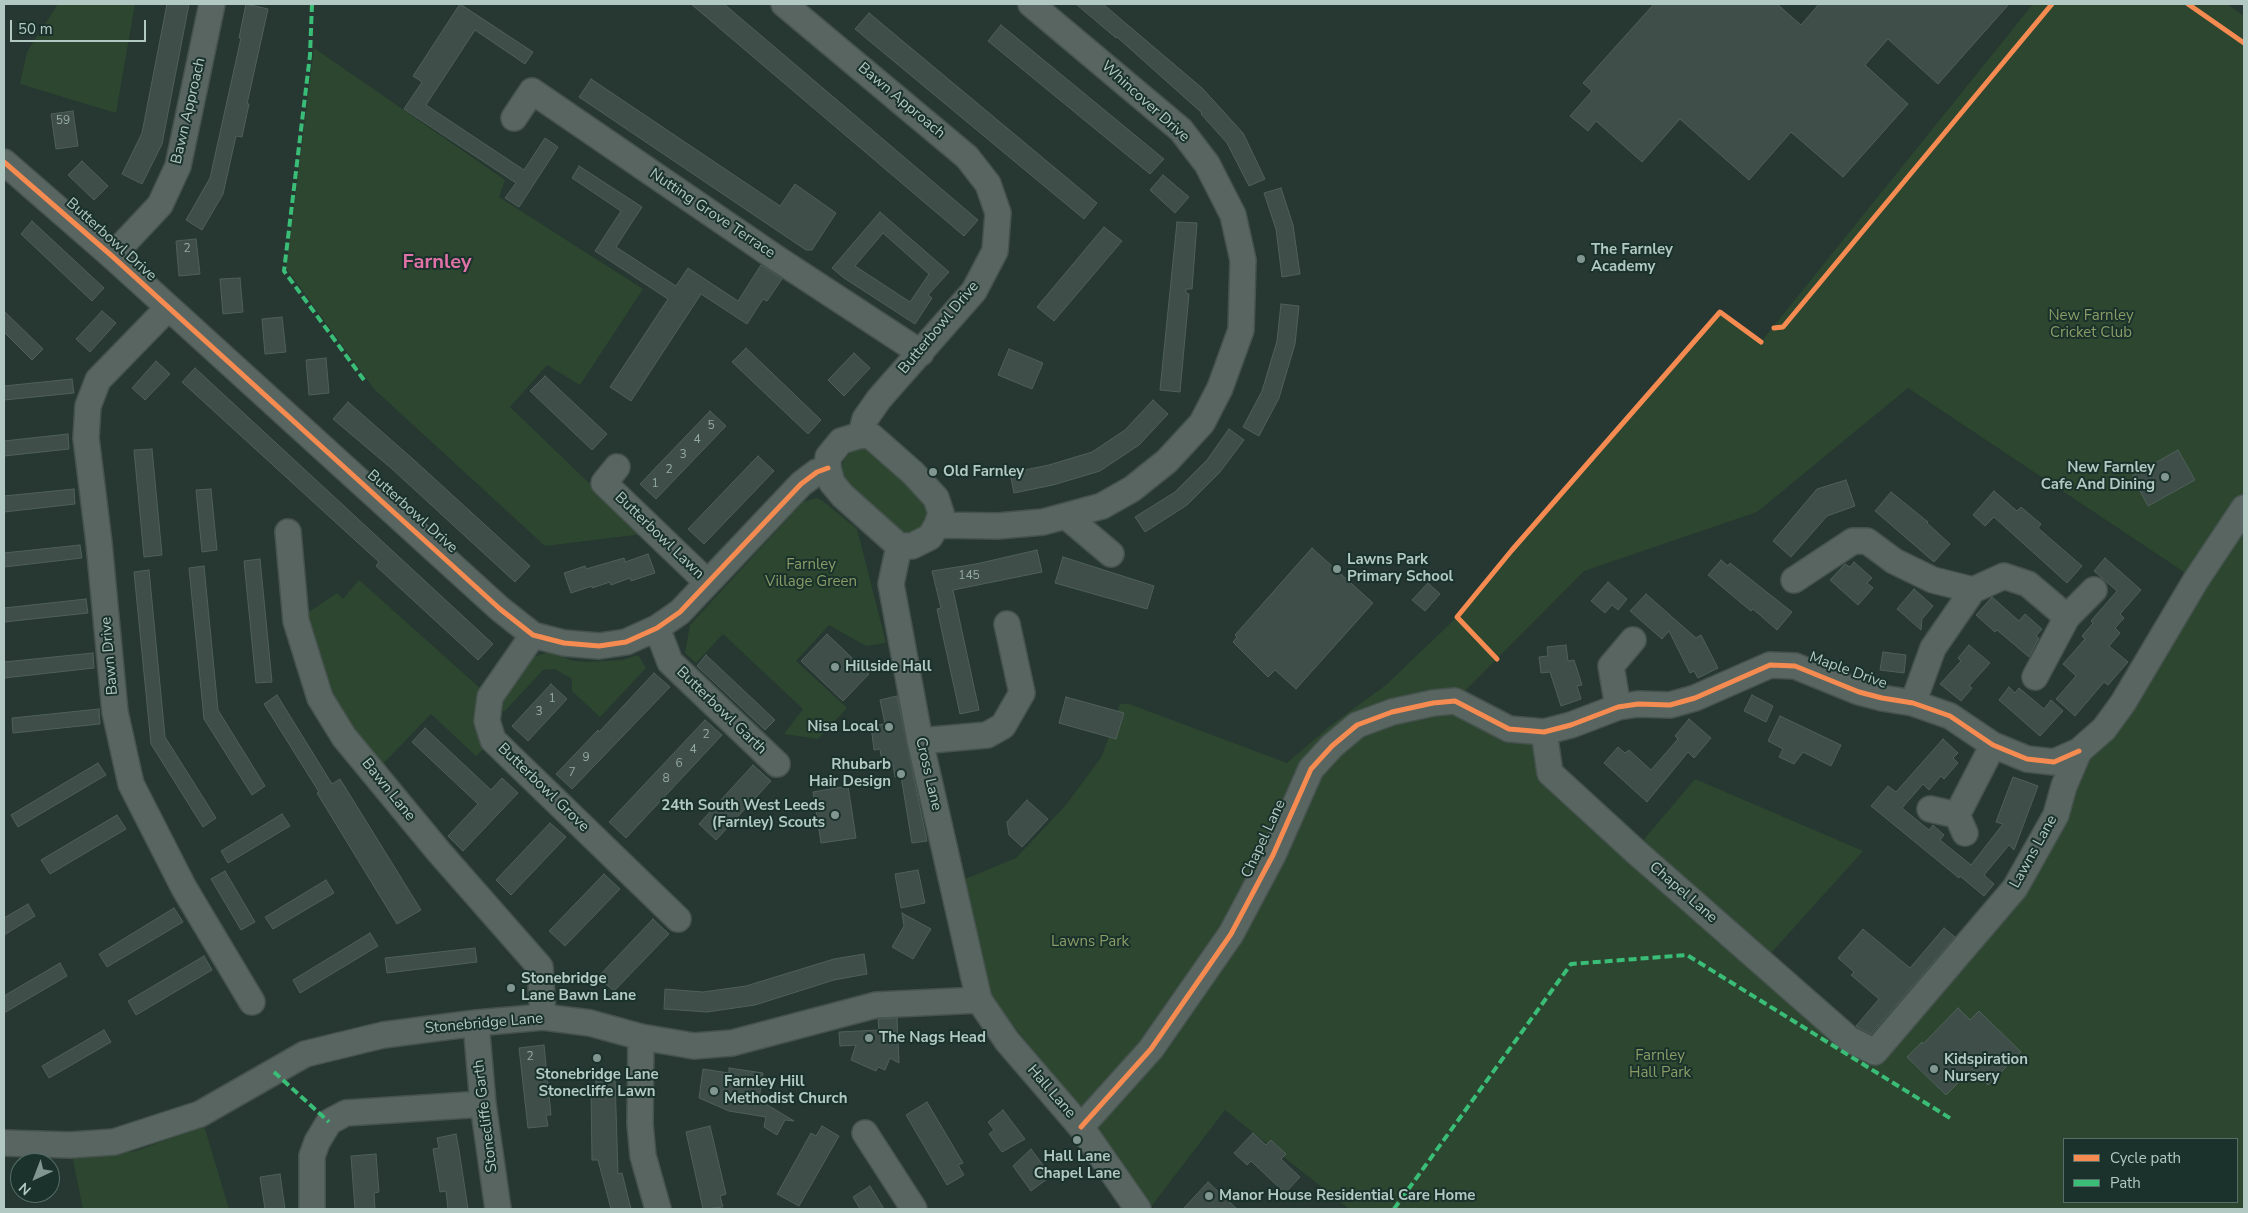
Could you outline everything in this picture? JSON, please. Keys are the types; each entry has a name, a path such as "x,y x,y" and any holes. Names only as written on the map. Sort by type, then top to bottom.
{"street":[{"name":"Bawn Approach","path":"112,256 160,205 178,166 212,4"},
{"name":"Bawn Approach","path":"784,4 967,157 988,184 998,213"},
{"name":"Whincover Drive","path":"937,525 998,526 1043,522 1102,506 1132,490 1168,461 1202,424 1220,388 1241,330 1244,260 1234,215 1207,164 1181,130 1032,4"},
{"name":"Nutting Grove Terrace","path":"514,118 532,91 776,258 921,353"},
{"name":"Butterbowl Drive","path":"4,162 112,256 500,609 533,635 564,643 600,646 626,642 657,628 680,612 800,484 817,472 828,468"},
{"name":"Butterbowl Drive","path":"861,435 865,419 871,409 974,291 995,251 998,213"},
{"name":"Bawn Drive","path":"168,308 98,380 88,406 86,438 99,543 115,712 131,784 184,888 252,1002"},
{"path":"861,435 871,436 914,473 936,498 941,513 930,537 912,546 899,546 843,496 832,483 828,468 828,457 841,441 861,435"},
{"name":"Butterbowl Lawn","path":"617,467 604,483 708,582"},
{"name":"Lawns Lane","path":"1875,1052 2015,888 2056,815 2064,786 2079,751 2104,730 2123,703 2213,552 2244,508"},
{"path":"1066,516 1111,554"},
{"name":"Bawn Lane","path":"288,532 296,621 320,698 344,737 439,852 540,967 543,1017"},
{"path":"1794,580 1853,541 1867,541 1894,562 1933,580 1973,590"},
{"name":"Cross Lane","path":"899,546 891,584 920,741 979,1000"},
{"path":"1913,703 1933,648 1973,590 2004,576 2028,584 2067,616"},
{"path":"2035,677 2067,616 2094,590"},
{"path":"920,741 987,735 1003,726 1022,693 1007,624"},
{"name":"Butterbowl Garth","path":"657,628 670,662 777,764"},
{"name":"Butterbowl Grove","path":"533,635 490,697 487,721 493,740 678,919"},
{"path":"1618,707 1611,666 1633,640"},
{"name":"Maple Drive","path":"1544,732 1571,725 1618,707 1638,704 1670,705 1695,698 1770,665 1796,666 1859,692 1913,703 1950,716 1993,745 2027,759 2054,762 2079,751"},
{"name":"Chapel Lane","path":"1081,1126 1152,1048 1231,934 1273,855 1311,769 1332,746 1357,725 1392,712 1433,704 1455,702 1509,729 1544,732 1550,773 1642,857 1849,1039 1875,1052"},
{"path":"1930,809 1960,824 1993,745"},
{"name":"Stonebridge Lane","path":"4,1143 70,1145 114,1142 200,1114 306,1054 383,1035 476,1023 543,1017 590,1023 641,1038 694,1046 732,1044 876,1005 979,1000"},
{"name":"Hall Lane","path":"979,1000 1007,1041 1081,1126 1138,1209"},
{"name":"Stonecliffe Garth","path":"476,1023 483,1104 498,1209"},
{"path":"641,1038 640,1124 643,1156 658,1209"},
{"path":"312,1209 312,1156 317,1142 329,1122 346,1113 483,1104"},
{"path":"865,1133 914,1209"}],"green space":[{"path":"58,4 135,4 116,113 20,84 27,52"},
{"path":"2033,4 2227,4 2244,16 2244,1209 1349,1209 1225,1110 1150,1208 1089,1117 1026,1042 993,998 979,1000 953,884 1016,858 1066,805 1102,756 1120,704 1129,704 1287,763 1331,725 1386,685 1457,617 1512,550 1720,312 1761,342","holes":["1908,388 2196,580 2064,786 2015,888 1875,1052 1762,963 1863,851 1695,779 1635,850 1550,773 1544,732 1455,701 1584,571 1757,512"]},
{"path":"314,48 505,180 499,197 643,289 580,385 547,365 510,407 642,534 545,546 374,389 286,268"},
{"path":"863,447 873,449 921,497 927,510 926,518 918,530 911,533 902,533 843,479 841,469 844,459 853,450"},
{"name":"Farnley Village Green","path":"817,498 857,529 886,643 866,646 829,625 796,661 847,708 818,739 784,734 803,709 723,634 696,663 685,653 690,625 803,502"},
{"path":"359,580 490,697 493,740 476,756 431,714 374,773 344,737 296,621 337,593 343,599"},
{"path":"548,652 574,661 588,662 622,660 638,655 646,668 600,717 572,691 572,679 555,669 543,670 504,712 499,708 502,692 534,657"},
{"path":"204,1126 229,1209 83,1209 72,1155 100,1156 136,1151"}],"building":[{"path":"167,4 189,4 162,144 142,184 122,174 142,133"},
{"path":"246,4 268,9 247,104 249,104 242,137 236,136 223,194 202,230 186,220 210,178 241,38 239,38"},
{"path":"460,4 533,52 525,64 475,30 426,105 524,170 545,138 558,147 519,207 505,198 516,183 404,109 422,82 413,76"},
{"path":"691,4 724,4 978,220 964,236"},
{"path":"1076,4 1103,4 1202,88 1243,133 1265,179 1249,186 1227,143 1202,113 1117,37"},
{"path":"1654,4 1777,4 1801,25 1819,4 2009,4 1938,84 1888,39 1865,65 1908,104 1843,177 1791,132 1749,180 1680,119 1642,162 1596,121 1588,131 1570,116 1592,91 1583,83"},
{"path":"869,13 1097,203 1084,219 855,29"},
{"path":"1001,25 1164,159 1150,174 988,41"},
{"path":"591,79 780,206 795,184 836,213 812,250 806,250 579,97"},
{"path":"73,111 78,146 56,149 51,114"},
{"path":"82,161 108,186 94,200 68,175"},
{"path":"579,166 642,207 616,247 676,286 688,268 738,301 761,265 782,279 767,301 763,299 747,324 701,294 631,401 610,387 668,299 595,251 621,211 572,178"},
{"path":"1163,175 1189,197 1175,213 1150,190"},
{"path":"1281,188 1293,225 1300,274 1282,277 1276,229 1264,193"},
{"path":"880,212 949,272 928,295 932,298 915,324 844,278 832,268","holes":["883,233 929,274 910,302 855,266"]},
{"path":"32,221 104,288 92,301 21,234"},
{"path":"1177,222 1197,223 1192,289 1186,289 1186,293 1189,294 1180,392 1160,390"},
{"path":"1104,227 1122,241 1054,321 1037,307"},
{"path":"196,239 200,274 179,276 176,241"},
{"path":"240,278 243,312 223,314 220,279"},
{"path":"1281,304 1299,306 1295,344 1279,398 1259,436 1243,427 1262,391 1277,341"},
{"path":"4,311 43,349 32,360 4,332"},
{"path":"102,311 116,323 90,352 76,339"},
{"path":"282,317 286,352 265,354 262,319"},
{"path":"746,348 821,420 808,434 732,362"},
{"path":"1009,349 1043,363 1032,389 998,375"},
{"path":"854,353 870,368 844,396 828,380"},
{"path":"326,358 329,393 309,395 306,360"},
{"path":"156,361 170,374 145,400 132,388"},
{"path":"195,368 493,644 478,660 376,566 379,562 182,382"},
{"path":"545,376 607,434 592,450 530,391"},
{"path":"72,379 74,393 4,400 4,386"},
{"path":"1153,400 1168,414 1139,445 1100,471 1053,485 1014,493 1010,473 1049,465 1092,452 1125,430"},
{"path":"348,402 530,566 515,582 391,468 333,419"},
{"path":"710,411 726,426 656,499 640,484"},
{"path":"1229,429 1244,440 1220,472 1187,505 1145,532 1135,517 1175,492 1207,460"},
{"path":"68,434 69,449 4,456 4,441"},
{"path":"152,449 162,555 144,557 134,450"},
{"path":"2178,450 2195,480 2148,506 2132,476"},
{"path":"758,456 774,471 704,544 688,529"},
{"path":"1846,480 1855,506 1827,516 1791,557 1773,541 1817,489"},
{"path":"74,489 75,504 4,512 4,496"},
{"path":"211,489 217,550 202,552 196,490"},
{"path":"1994,491 2017,511 2021,507 2041,524 2038,528 2082,566 2067,583 1994,517 1985,526 1973,515"},
{"path":"1891,492 1928,522 1950,544 1934,562 1875,511"},
{"path":"80,545 82,558 4,567 4,553"},
{"path":"1312,548 1373,603 1296,689 1275,670 1268,677 1233,642 1237,637 1235,635"},
{"path":"1037,550 1042,572 953,590 979,710 960,714 937,609 941,608 932,571 976,564"},
{"path":"648,554 655,573 631,581 630,578 611,585 610,582 571,593 564,573 585,566 586,569 624,558 625,562"},
{"path":"1063,557 1154,586 1147,609 1055,583"},
{"path":"2105,558 2141,590 2120,614 2124,618 2115,628 2120,633 2109,646 2128,662 2108,685 2104,682 2075,716 2056,699 2076,676 2063,664 2085,639 2082,636 2093,623 2091,621 2117,591 2094,571"},
{"path":"260,559 272,682 256,683 244,561"},
{"path":"1721,560 1728,566 1730,563 1792,612 1777,630 1708,575"},
{"path":"1854,562 1872,578 1867,583 1873,588 1858,605 1830,580 1845,564 1850,567"},
{"path":"204,566 218,710 265,786 252,795 204,719 189,568"},
{"path":"149,570 165,737 216,818 203,827 151,744 134,572"},
{"path":"1608,582 1627,599 1618,610 1612,605 1605,613 1591,601"},
{"path":"1428,583 1440,594 1425,611 1412,600"},
{"path":"1914,589 1933,606 1922,619 1921,630 1897,609"},
{"path":"1646,594 1696,638 1701,635 1718,668 1698,678 1694,671 1690,673 1669,631 1662,639 1630,611"},
{"path":"1992,597 2019,621 2025,614 2042,629 2036,636 2039,638 2029,657 1997,630 1995,632 1976,615"},
{"path":"86,599 88,613 4,622 4,608"},
{"name":"Hillside Hall","path":"827,634 869,674 843,701 801,661"},
{"path":"1566,645 1568,661 1574,660 1582,685 1577,686 1581,699 1561,706 1550,672 1541,673 1539,657 1548,656 1547,647"},
{"path":"1969,645 1990,663 1969,686 1972,688 1961,701 1940,684 1961,661 1958,658"},
{"path":"1883,652 1906,655 1904,673 1880,670"},
{"path":"93,653 94,668 4,678 4,662"},
{"path":"706,655 775,720 765,730 697,666"},
{"path":"654,673 670,687 572,789 556,774 598,730 599,732"},
{"path":"551,684 567,699 528,741 512,726"},
{"path":"2009,687 2015,693 2019,688 2044,709 2051,700 2063,711 2040,736 1999,700"},
{"path":"277,695 332,784 340,779 421,910 397,924 317,793 319,792 264,704"},
{"path":"1752,695 1773,706 1766,722 1744,711"},
{"path":"897,696 927,841 912,843 901,776 895,777 893,765 883,767 880,749 874,750 871,726 885,724 880,700"},
{"path":"1066,697 1124,713 1116,739 1059,723"},
{"path":"99,709 100,724 13,733 12,718"},
{"path":"1780,716 1841,745 1831,766 1803,752 1794,764 1779,757 1783,749 1768,741"},
{"path":"1689,719 1711,738 1694,758 1688,752 1647,802 1604,763 1618,747 1625,753 1629,750 1651,770 1678,739 1675,736"},
{"path":"705,720 722,735 626,838 609,822"},
{"path":"425,728 491,790 502,778 518,793 463,851 448,836 478,804 412,742"},
{"path":"1943,739 1958,753 1953,758 1958,763 1944,779 1941,776 1929,790 1923,784 1902,808 1929,830 1933,825 1944,835 1940,840 1971,865 2003,824 1996,822 2013,777 2038,786 2014,850 2009,845 1984,875 1994,884 1984,896 1871,806 1888,786 1896,792"},
{"path":"98,763 106,775 18,827 11,815"},
{"path":"753,765 771,781 716,840 699,824"},
{"name":"24th South West Leeds (Farnley) Scouts","path":"848,786 856,838 821,843 813,792"},
{"path":"1027,800 1048,819 1022,847 1009,835 1007,822"},
{"path":"282,814 290,826 228,863 221,851"},
{"path":"117,815 126,829 50,874 41,860"},
{"path":"550,823 566,837 511,895 496,880"},
{"path":"918,870 925,903 901,908 895,874"},
{"path":"225,871 255,922 241,930 211,879"},
{"path":"604,874 620,889 565,946 549,931"},
{"path":"326,880 334,893 273,929 265,917"},
{"path":"28,904 35,916 4,935 4,918"},
{"path":"174,908 183,922 107,967 99,954"},
{"path":"902,913 931,929 913,959 892,947 904,926"},
{"path":"653,919 669,934 614,991 598,977"},
{"path":"1944,928 1955,937 1871,1034 1856,1026 1879,999 1851,975 1854,972 1838,958 1863,929 1910,968"},
{"path":"370,933 378,946 300,993 293,980"},
{"path":"475,948 477,962 387,973 385,958"},
{"path":"864,954 867,974 834,980 755,1005 707,1012 664,1009 665,989 703,992 746,986 834,959"},
{"path":"204,956 212,970 136,1015 128,1001"},
{"path":"60,963 67,976 4,1013 4,996"},
{"path":"1958,1008 1970,1020 1979,1011 2021,1052 1988,1085 1972,1069 1946,1095 1907,1057 1922,1042 1923,1044"},
{"name":"The Nags Head","path":"897,1018 899,1063 890,1058 885,1070 878,1067 876,1071 851,1060 856,1045 840,1046 839,1032 879,1030 878,1019"},
{"path":"104,1030 111,1042 49,1078 42,1066"},
{"path":"544,1045 551,1115 546,1115 548,1126 528,1128 519,1048"},
{"path":"729,1068 763,1073 759,1100 794,1121 785,1120 777,1135 764,1127 766,1117 729,1111 699,1098 703,1069 729,1073"},
{"path":"596,1078 615,1078 618,1174 622,1173 631,1209 611,1209 598,1160 592,1160 591,1090 596,1089"},
{"path":"927,1102 963,1163 958,1165 964,1175 947,1185 906,1115"},
{"path":"1003,1110 1025,1139 1002,1152 989,1134 994,1130 988,1122"},
{"path":"710,1126 726,1194 720,1196 723,1207 703,1209 686,1132"},
{"path":"822,1126 839,1136 799,1206 777,1194 811,1133 816,1136"},
{"path":"1253,1133 1266,1145 1271,1140 1286,1154 1281,1159 1300,1177 1285,1193 1251,1161 1247,1165 1234,1153"},
{"path":"456,1134 468,1209 448,1209 446,1191 440,1192 433,1149 439,1148 437,1138"},
{"path":"1031,1149 1051,1176 1031,1191 1013,1166"},
{"path":"376,1154 379,1192 374,1193 375,1209 355,1209 351,1156"},
{"path":"280,1174 285,1209 265,1209 260,1177"},
{"name":"Manor House Residential Care Home","path":"1208,1182 1237,1209 1183,1209"},
{"path":"870,1186 884,1209 860,1209 853,1197"}],"marked path":[{"path":"312,4 310,55 284,271 364,380"},
{"path":"1394,1209 1571,964 1687,955 1953,1120"},
{"path":"274,1072 329,1122"}],"cycle path":[{"path":"1774,328 1783,327 2052,4"},
{"path":"2188,4 2244,43"},
{"path":"4,162 112,256 500,609 533,635 564,643 599,646 626,642 657,628 680,612 801,484 817,472 828,468"},
{"path":"1497,659 1457,617 1512,550 1720,312 1761,342"},
{"path":"1081,1127 1151,1049 1231,934 1273,855 1311,769 1332,746 1357,725 1392,712 1433,703 1455,701 1509,729 1544,732 1571,725 1618,707 1638,704 1670,705 1695,698 1770,665 1795,666 1859,692 1913,703 1950,716 1993,745 2027,759 2054,762 2079,751"}],"place":[{"name":"The Farnley Academy","path":"1581,259"},
{"name":"Old Farnley","path":"933,472"},
{"name":"New Farnley Cafe And Dining","path":"2165,477"},
{"name":"Lawns Park Primary School","path":"1337,569"},
{"name":"Hillside Hall","path":"835,667"},
{"name":"Nisa Local","path":"889,727"},
{"name":"Rhubarb Hair Design","path":"901,774"},
{"name":"24th South West Leeds (Farnley) Scouts","path":"835,815"},
{"name":"Stonebridge Lane Bawn Lane","path":"511,988"},
{"name":"The Nags Head","path":"869,1038"},
{"name":"Stonebridge Lane Stonecliffe Lawn","path":"597,1058"},
{"name":"Kidspiration Nursery","path":"1934,1069"},
{"name":"Farnley Hill Methodist Church","path":"714,1091"},
{"name":"Hall Lane Chapel Lane","path":"1077,1140"},
{"name":"Manor House Residential Care Home","path":"1209,1196"}],"district":[{"name":"Farnley","path":"437,263"}],"park label":[{"name":"New Farnley Cricket Club","path":"2091,324"},
{"name":"Lawns Park","path":"1090,942"},
{"name":"Farnley Hall Park","path":"1660,1064"}]}
